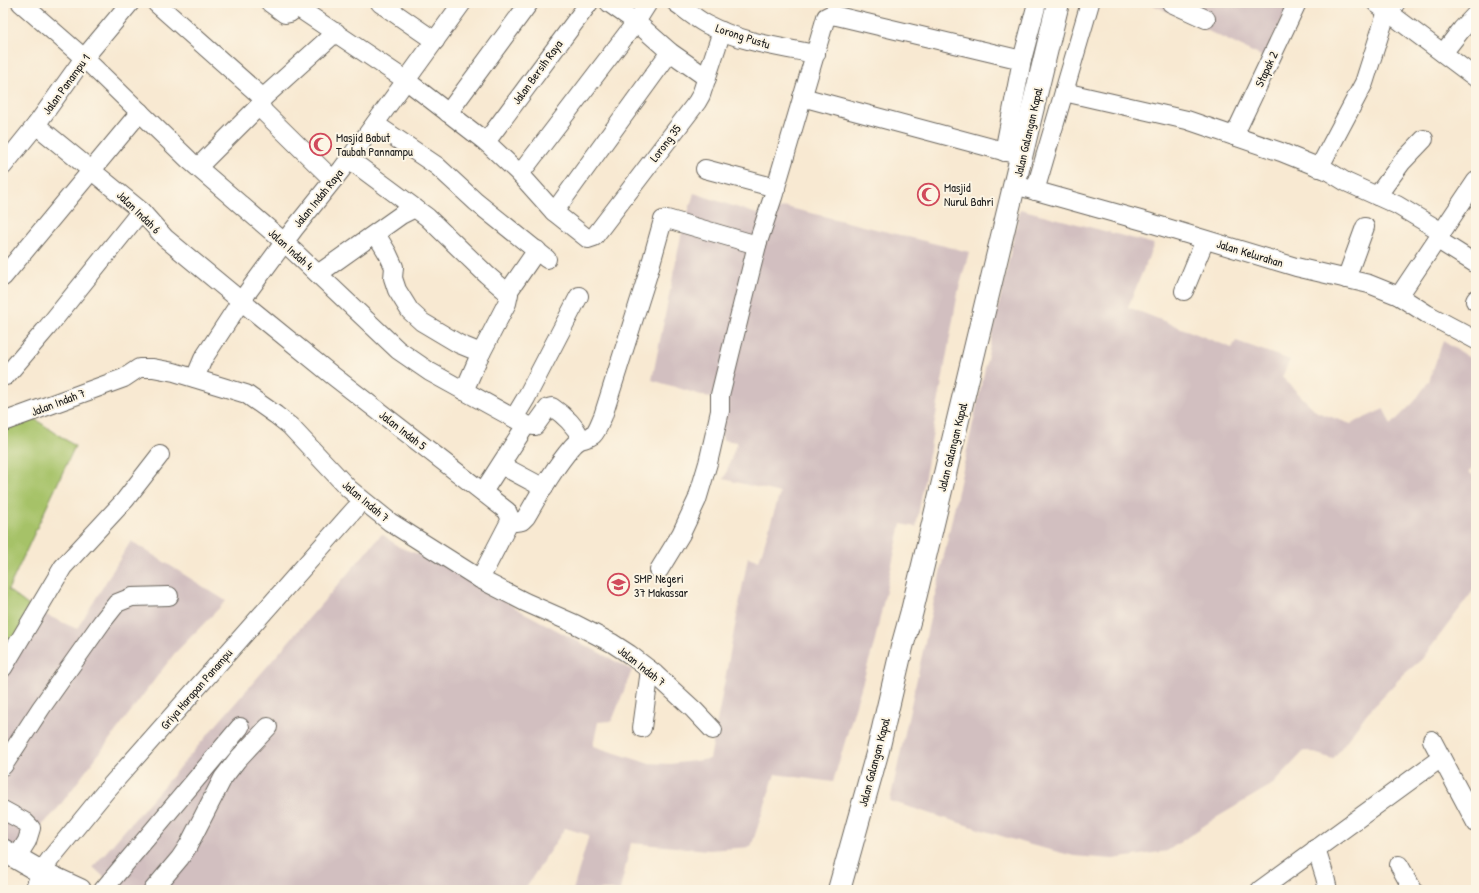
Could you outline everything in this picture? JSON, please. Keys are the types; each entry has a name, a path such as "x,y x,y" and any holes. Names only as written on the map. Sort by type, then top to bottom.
{"main road":[{"name":"Jalan Galangan Kapal","path":"839,890 878,750 902,647 1025,188 1013,154 1058,3"},
{"path":"10,854 38,881 80,890"}],"street":[{"name":"Jalan Indah 4","path":"21,3 84,58 198,168 284,242 398,350 430,372 464,392 520,421"},
{"name":"Jalan Panampu 1","path":"3,166 36,125 84,58 130,3"},
{"path":"156,3 261,101 264,112 333,180"},
{"path":"270,3 285,14 290,13 298,5 407,81 486,142 520,174 554,212 670,52"},
{"path":"380,3 435,41"},
{"name":"Jalan Indah Raya","path":"195,378 202,359 241,301 284,242 349,160 462,3"},
{"path":"448,113 529,3"},
{"name":"Jalan Bersih Raya","path":"486,142 589,3"},
{"path":"609,3 636,22 670,52 707,78"},
{"path":"520,174 636,22 648,3"},
{"name":"Lorong Pustu","path":"676,3 706,24 752,42 816,54"},
{"path":"802,97 1013,154 1022,60 1037,3"},
{"path":"1025,188 1064,92 1090,3"},
{"path":"1171,3 1206,19"},
{"name":"Stapak 2","path":"1234,136 1297,3"},
{"path":"1319,168 1364,83 1386,6 1476,78"},
{"path":"1443,53 1476,14"},
{"path":"659,570 681,534 697,500 706,471 720,411 720,395 757,245 776,188 825,20 830,15 1022,60"},
{"name":"Lorong 35","path":"554,212 586,239 591,239 594,237 697,102 707,78 722,31"},
{"path":"198,168 261,101 336,32"},
{"path":"1064,92 1187,120 1281,152 1319,168 1397,205 1476,264"},
{"path":"3,277 140,112"},
{"path":"375,124 437,166 476,202 542,255 508,292"},
{"name":"Jalan Indah 6","path":"36,125 141,211 165,238 241,301"},
{"path":"1377,196 1402,162 1424,139"},
{"path":"349,160 415,208 443,232 486,274 508,292 509,297 507,303 481,353 464,392"},
{"path":"705,169 776,188"},
{"path":"1399,296 1476,181"},
{"name":"Jalan Kelurahan","path":"1025,188 1296,267 1369,284 1399,296 1427,314 1476,340"},
{"path":"318,274 401,215 415,208"},
{"path":"6,376 47,328 141,211"},
{"path":"480,579 509,523 510,518 516,522 522,521 526,517 567,453 577,441 581,438 591,436 596,431 603,416 648,274 663,220 667,219 757,245"},
{"path":"1346,279 1365,227"},
{"path":"376,234 394,267 394,278 397,290 410,311 422,322 459,344 481,353"},
{"path":"1184,291 1205,240"},
{"path":"483,492 501,465 520,421 526,398 579,296"},
{"name":"Jalan Indah 5","path":"241,301 332,375 507,511 510,518"},
{"name":"Jalan Indah 7","path":"3,422 124,378 139,368 153,368 174,372 246,394 290,426 349,488 390,522 480,579 612,643 650,670 694,710 713,730"},
{"path":"520,421 534,426 548,408 552,407 566,418 581,438"},
{"path":"3,668 63,567 125,500 160,455"},
{"path":"501,465 544,488"},
{"name":"Griya Harapan Panampu","path":"38,881 50,858 104,792 355,509"},
{"path":"3,766 41,708 117,603 132,597 169,596"},
{"path":"642,728 650,670"},
{"path":"103,890 240,727"},
{"path":"153,890 180,858 188,846 223,778 268,727"},
{"path":"1432,740 1476,823"},
{"path":"1260,890 1441,758"},
{"path":"3,810 25,822 31,828 27,841 10,854"},
{"path":"1316,848 1328,890"},
{"path":"1399,865 1412,890"}],"shaded area":[{"path":"1149,3 1291,3 1263,57"},
{"path":"694,193 760,215 786,207 969,252 958,292 916,527 901,524 874,644 833,782 775,774 751,847 709,850 631,843 620,890 573,890 589,835 565,828 524,890 122,890 115,887 93,867 382,534 399,547 452,567 519,610 632,670 612,721 598,722 593,746 647,763 670,764 710,759 748,557 759,561 780,493 724,479 737,442 723,440 711,398 652,380 681,236"},
{"path":"1020,209 1154,244 1128,307 1232,348 1236,341 1290,360 1282,377 1317,412 1351,424 1384,409 1391,425 1414,402 1429,381 1443,341 1476,362 1476,464 1469,472 1476,478 1476,587 1422,659 1403,675 1367,713 1333,759 1305,750 1273,784 1214,819 1167,851 1113,859 1074,856 1027,844 890,801"},
{"path":"131,541 226,601 174,654 55,812 16,851 3,844 3,677 42,613 77,629"}],"green space":[{"path":"26,413 75,446 8,590 33,609 3,662 3,423"}],"place":[{"name":"Masjid Babut Taubah Pannampu","path":"321,144"},
{"name":"Masjid Nurul Bahri","path":"929,194"},
{"name":"SMP Negeri 37 Makassar","path":"619,585"}]}
